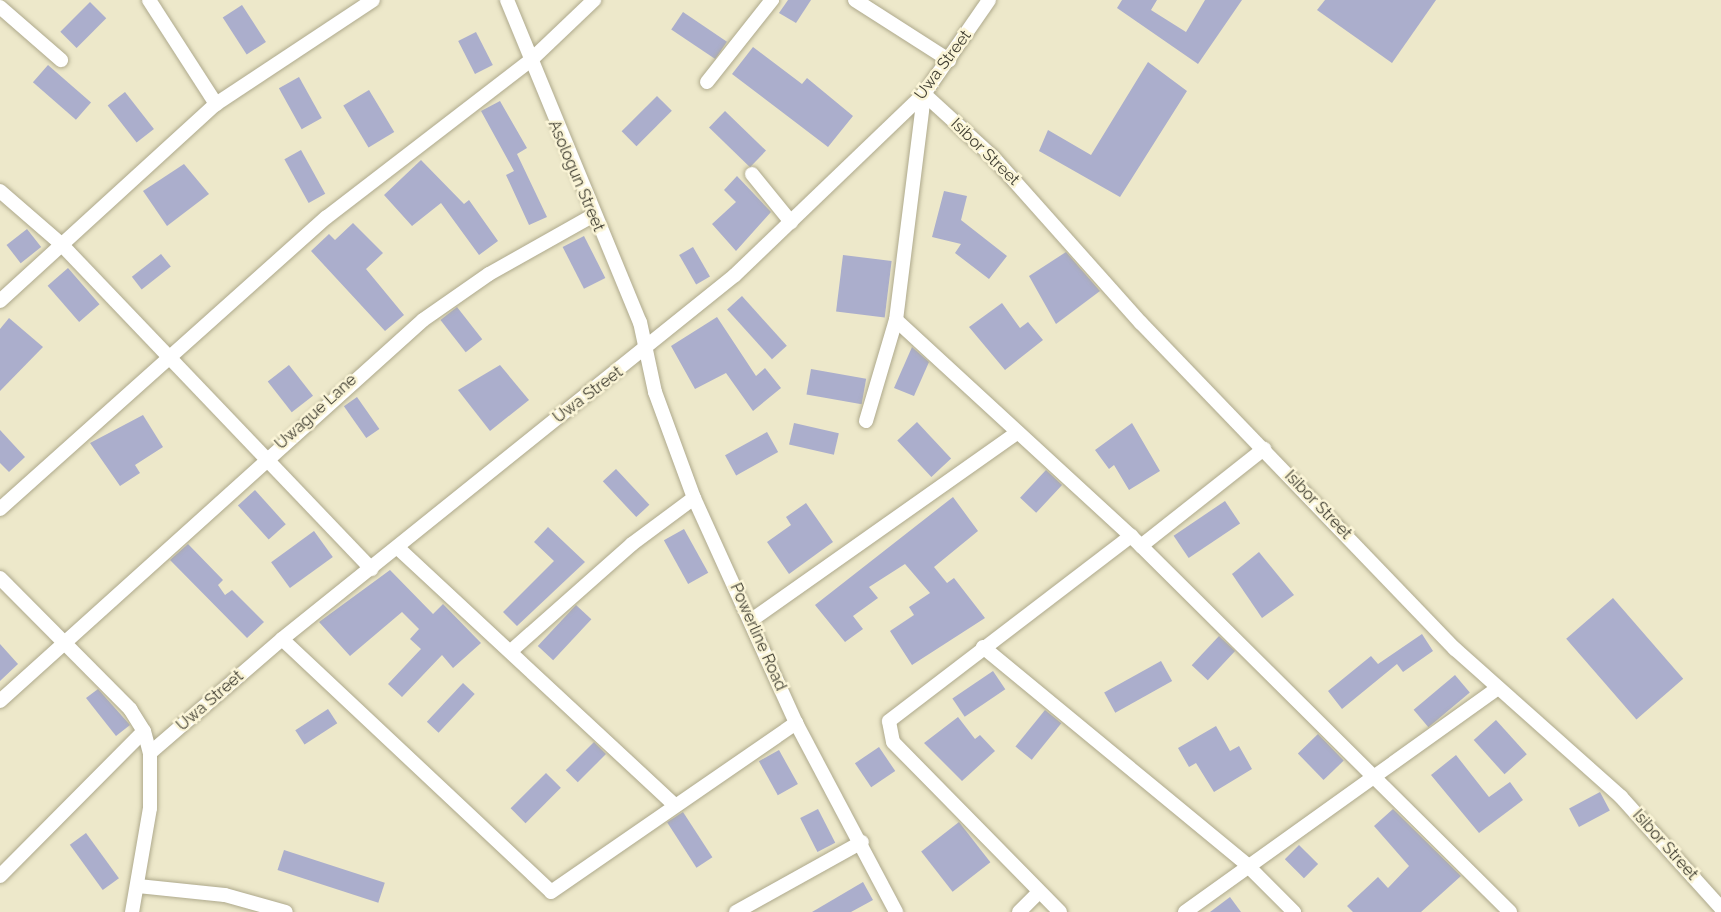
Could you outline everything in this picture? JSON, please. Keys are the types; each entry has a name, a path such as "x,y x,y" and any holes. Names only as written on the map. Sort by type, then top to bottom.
{"street":[{"path":"149,0 216,104"},
{"path":"0,301 60,243 216,104 373,0"},
{"name":"Asologun Street","path":"507,0 592,216 640,322 646,351"},
{"path":"0,509 169,355 327,217 532,59 594,0"},
{"path":"707,82 772,0"},
{"path":"855,0 949,60"},
{"name":"Uwa Street","path":"150,753 282,639 646,351 791,222 924,94 989,0"},
{"path":"0,7 61,60"},
{"path":"866,421 896,320 924,94"},
{"name":"Isibor Street","path":"924,94 993,157 1264,449 1497,689 1621,797 1721,908"},
{"path":"752,174 791,222"},
{"path":"0,191 60,243 169,355 263,460 372,569"},
{"name":"Uwague Lane","path":"0,701 263,460 423,320 489,274 592,216"},
{"path":"896,320 1136,541 1510,912"},
{"name":"Powerline Road","path":"646,351 655,392 694,498 753,619 796,723 862,842 896,912"},
{"path":"753,619 1018,432"},
{"path":"1060,912 1038,893 888,731 890,721 983,647 1264,449"},
{"path":"511,651 632,544 694,498"},
{"path":"398,548 675,805"},
{"path":"0,578 130,709 144,731 150,753 150,808 132,912"},
{"path":"282,639 551,892 796,723"},
{"path":"983,647 1246,864 1294,912"},
{"path":"1185,912 1246,864 1374,778 1497,689"},
{"path":"0,876 144,731"},
{"path":"736,912 862,842"},
{"path":"138,885 225,895 286,912"},
{"path":"1019,912 1038,893"}],"building":[{"path":"788,0 811,0 796,23 779,13"},
{"path":"1122,0 1157,0 1151,10 1186,32 1205,0 1242,0 1198,64 1117,8"},
{"path":"1325,0 1436,0 1392,63 1317,10"},
{"path":"90,2 106,18 77,48 60,32"},
{"path":"242,5 266,42 247,54 223,18"},
{"path":"683,12 727,42 715,59 671,29"},
{"path":"476,32 493,65 475,74 458,41"},
{"path":"753,47 802,84 807,78 853,116 828,147 732,74"},
{"path":"1148,62 1187,91 1120,197 1039,151 1048,130 1091,155"},
{"path":"48,65 91,102 76,120 33,82"},
{"path":"299,77 322,118 302,129 279,88"},
{"path":"369,90 394,132 369,147 343,105"},
{"path":"125,92 154,129 137,143 108,106"},
{"path":"657,96 672,111 636,146 622,131"},
{"path":"500,101 527,148 517,154 547,217 529,225 506,175 514,171 481,111"},
{"path":"725,111 766,151 750,167 709,128"},
{"path":"301,150 325,194 309,203 284,159"},
{"path":"421,160 464,204 469,200 498,241 479,255 441,203 412,226 384,195"},
{"path":"184,164 209,194 167,226 143,191"},
{"path":"737,176 771,212 736,251 712,224 736,202 724,190"},
{"path":"944,191 967,196 961,220 1007,256 989,279 955,253 961,244 932,237"},
{"path":"353,223 383,253 366,269 404,315 385,331 311,251 329,234 335,240"},
{"path":"27,229 41,247 21,263 7,245"},
{"path":"584,236 605,278 584,289 563,247"},
{"path":"693,247 710,276 696,284 679,255"},
{"path":"1066,252 1100,291 1056,324 1029,276"},
{"path":"161,254 171,267 142,289 132,277"},
{"path":"843,255 892,261 885,318 836,312"},
{"path":"68,268 99,304 79,322 48,286"},
{"path":"742,296 787,346 772,359 727,309"},
{"path":"1002,303 1020,328 1028,322 1043,340 1005,370 969,327"},
{"path":"457,307 482,339 466,352 440,320"},
{"path":"717,317 756,376 765,368 781,388 753,411 726,373 695,389 671,346"},
{"path":"9,318 43,347 0,391 0,329"},
{"path":"912,347 929,362 914,396 894,388"},
{"path":"289,365 313,396 292,412 268,382"},
{"path":"500,365 529,400 490,431 458,390"},
{"path":"811,369 866,379 862,404 806,395"},
{"path":"357,397 379,429 366,438 344,406"},
{"path":"143,415 163,447 135,465 140,473 120,486 90,443"},
{"path":"917,422 951,459 931,477 897,440"},
{"path":"794,423 839,433 834,455 789,444"},
{"path":"1132,423 1160,471 1129,490 1114,465 1109,469 1095,450"},
{"path":"0,430 25,457 9,472 0,463"},
{"path":"767,432 778,452 736,475 725,455"},
{"path":"616,469 649,505 636,517 603,481"},
{"path":"1046,470 1062,485 1036,513 1020,498"},
{"path":"255,490 286,524 269,540 238,505"},
{"path":"953,497 978,531 934,567 947,583 954,578 985,618 912,665 890,631 914,615 909,607 930,593 905,564 869,587 878,598 853,616 863,629 845,642 815,605"},
{"path":"1225,501 1240,523 1189,558 1174,536"},
{"path":"806,503 833,542 789,574 767,542 791,525 786,517"},
{"path":"548,527 585,562 517,626 503,612 554,561 534,542"},
{"path":"684,529 708,573 688,584 664,540"},
{"path":"314,531 333,557 290,588 271,562"},
{"path":"188,544 223,580 218,585 225,595 232,590 264,622 247,638 170,560"},
{"path":"1259,552 1294,595 1262,618 1232,574"},
{"path":"390,570 433,614 443,604 481,643 453,668 442,655 402,697 388,684 421,649 410,639 419,629 402,612 350,656 319,622"},
{"path":"1613,598 1683,679 1636,719 1566,639"},
{"path":"576,605 591,619 553,660 538,646"},
{"path":"1422,634 1433,651 1403,672 1397,664 1342,709 1328,691 1371,656 1378,664"},
{"path":"1219,636 1235,651 1208,680 1192,665"},
{"path":"0,644 18,664 0,681"},
{"path":"1161,661 1172,681 1115,713 1104,693"},
{"path":"993,671 1005,689 965,717 952,698"},
{"path":"1455,675 1470,693 1428,727 1414,710"},
{"path":"463,683 475,694 439,733 427,722"},
{"path":"98,689 130,725 116,736 86,698"},
{"path":"328,709 337,723 305,744 295,730"},
{"path":"1045,710 1061,723 1032,760 1015,747"},
{"path":"958,717 975,739 980,735 995,751 962,781 924,743"},
{"path":"1496,720 1527,754 1504,774 1474,740"},
{"path":"1216,726 1230,751 1239,746 1252,769 1214,792 1196,763 1189,767 1178,748"},
{"path":"1318,734 1344,761 1324,780 1298,753"},
{"path":"594,742 606,754 578,782 566,770"},
{"path":"879,747 895,771 871,787 855,763"},
{"path":"779,750 798,784 778,795 759,761"},
{"path":"1456,755 1489,797 1510,782 1523,800 1479,833 1431,775"},
{"path":"546,773 561,788 525,823 511,808"},
{"path":"1600,792 1610,811 1579,827 1569,808"},
{"path":"818,809 835,843 817,852 800,818"},
{"path":"1393,809 1461,876 1421,912 1353,912 1347,906 1378,877 1388,888 1409,866 1374,826"},
{"path":"683,812 712,857 696,868 667,822"},
{"path":"959,822 990,862 953,892 921,852"},
{"path":"86,833 119,878 103,890 70,845"},
{"path":"1299,845 1318,864 1304,878 1285,859"},
{"path":"284,850 385,883 378,903 278,870"},
{"path":"863,882 873,900 851,912 812,912"},
{"path":"1230,897 1241,912 1210,912"}]}
